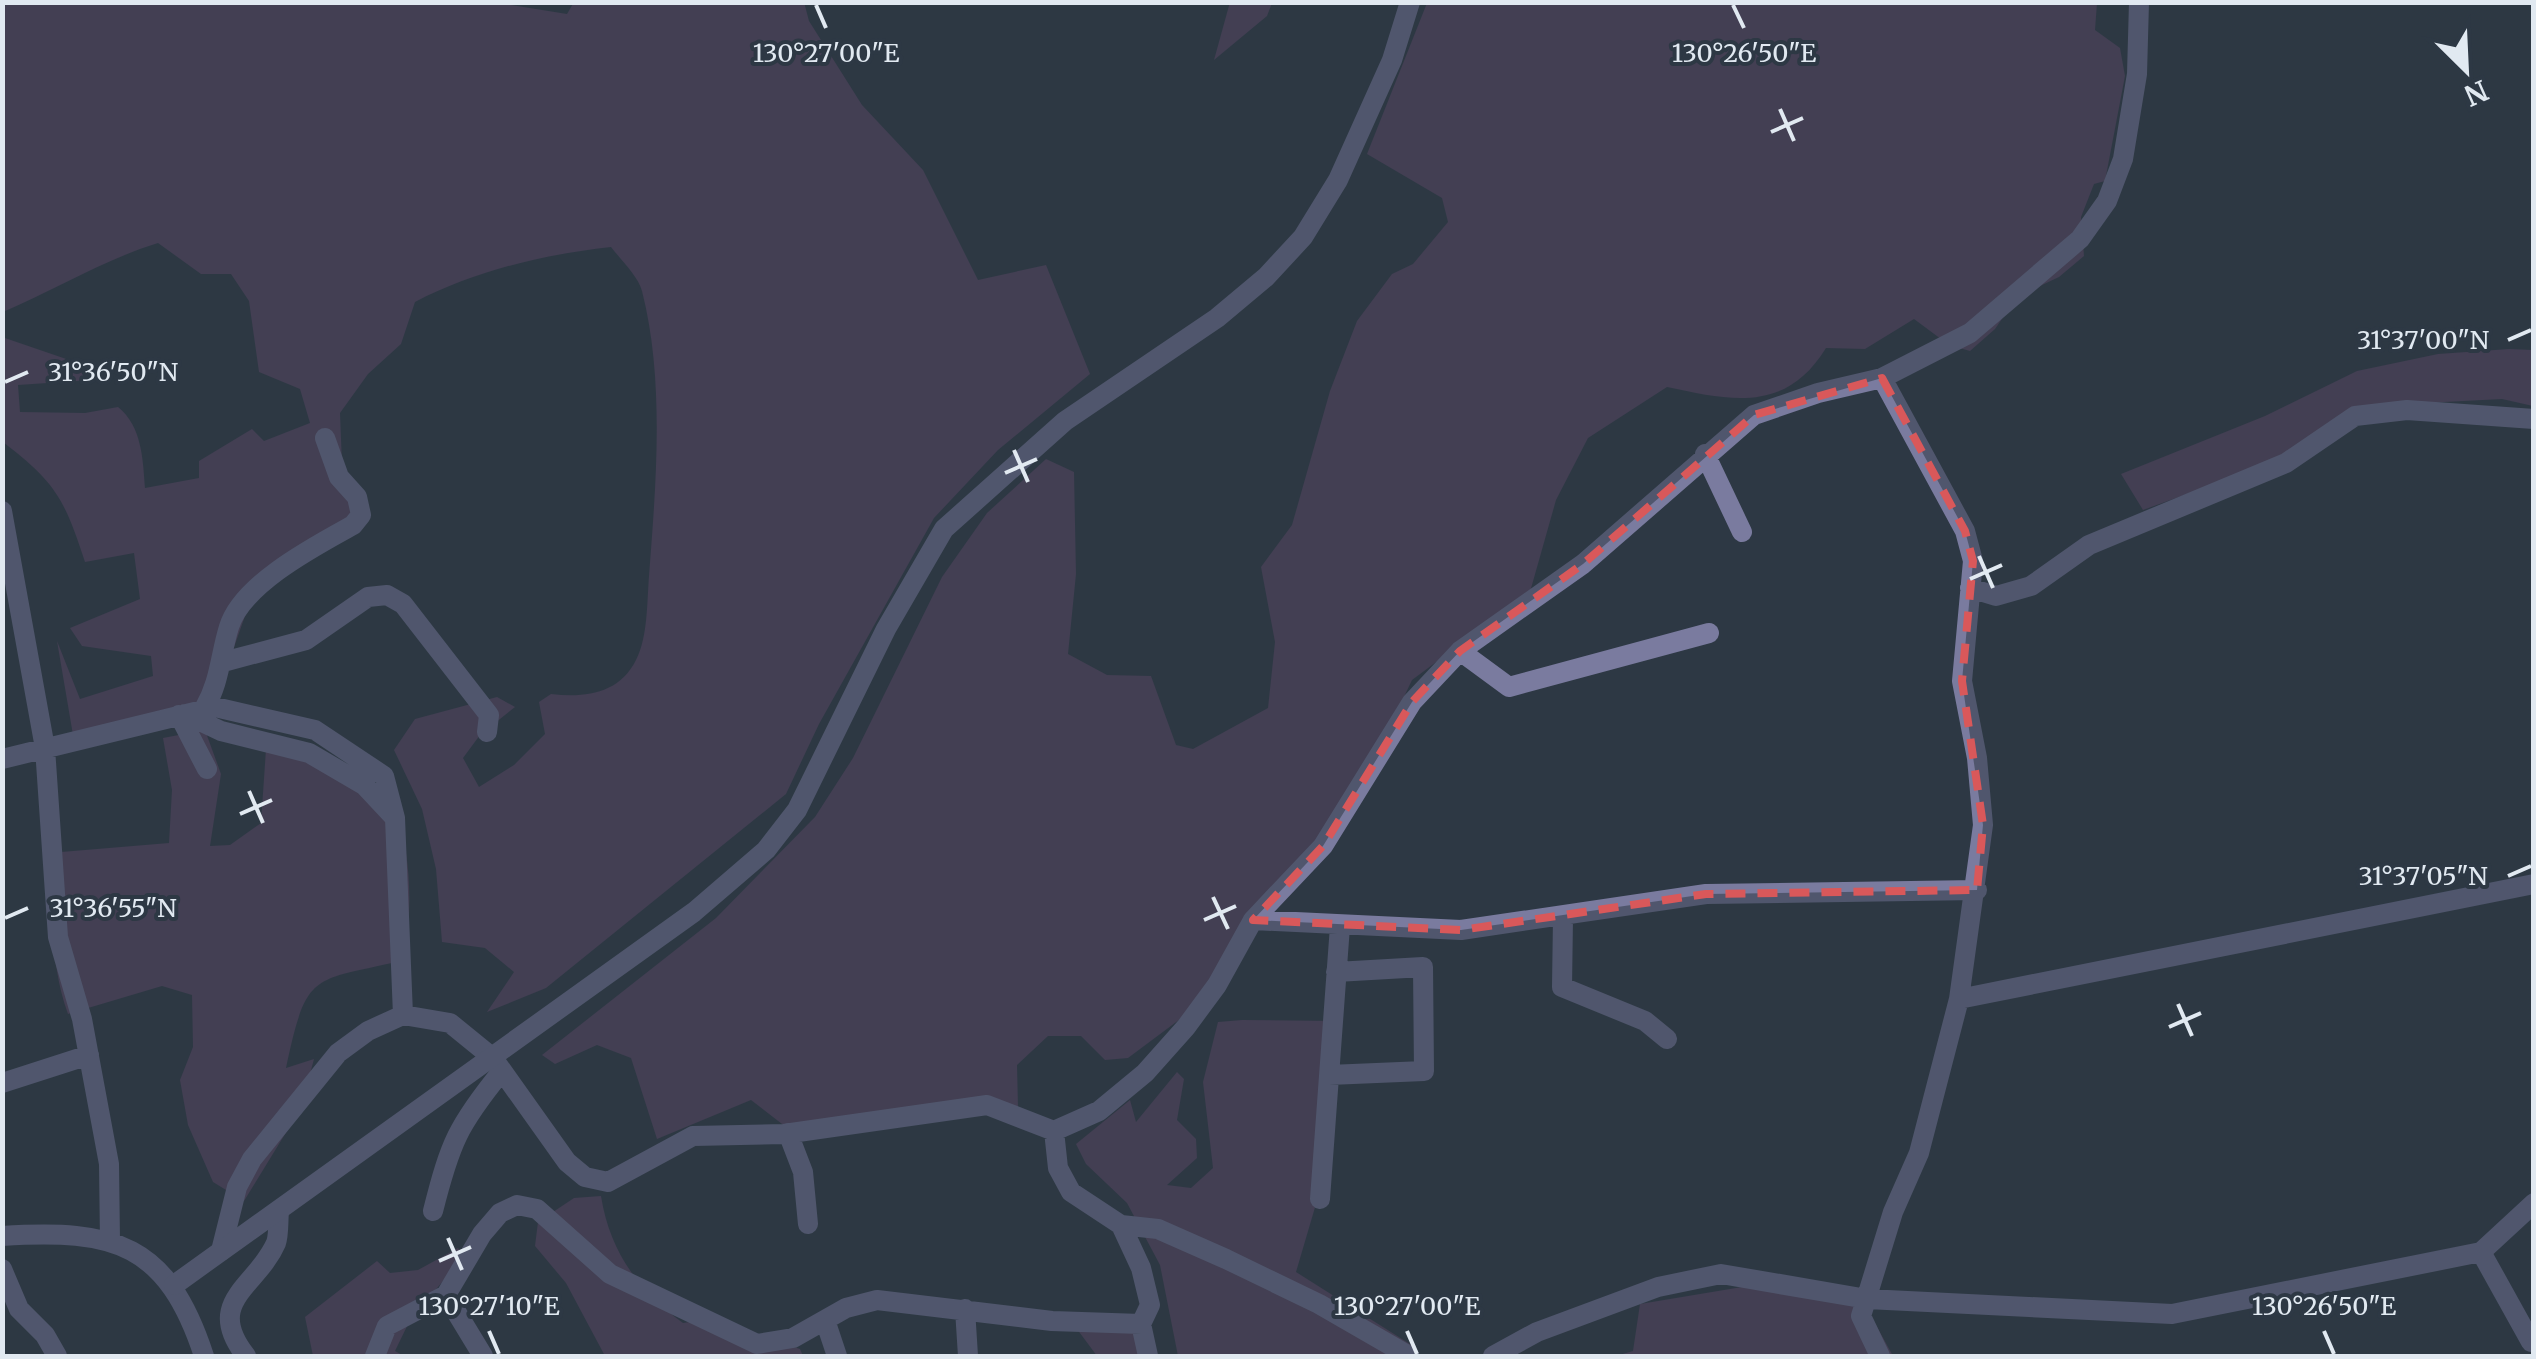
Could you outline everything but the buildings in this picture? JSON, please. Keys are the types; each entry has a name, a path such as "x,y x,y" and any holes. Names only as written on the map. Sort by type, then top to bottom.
{"street":[{"path":"174,1285 498,1064 694,912 766,850 797,810 886,629 944,530 1065,421 1217,318 1266,277 1303,237 1338,180 1392,60 1410,2"},
{"path":"221,1250 238,1187 252,1159 338,1053 368,1031 404,1015 450,1024 498,1064 567,1162 585,1178 608,1182 693,1136 788,1133 986,1105 1054,1131 1099,1111 1145,1073 1217,985 1253,920 1323,846 1412,702 1460,651 1584,564 1705,454 1754,416 1818,393 1882,378 1970,334 2080,239 2107,201 2123,159 2137,74 2138,2"},
{"path":"1880,1356 1862,1316 1893,1212 1919,1153 1960,999 1983,824 1977,758 1962,681 1973,561 1965,531 1882,378"},
{"path":"1970,588 1996,596 2031,586 2089,545 2286,464 2355,416 2407,410 2534,420"},
{"path":"207,769 190,713 223,662 238,605 255,588 354,525 361,515 357,497 339,477 325,438"},
{"path":"1705,454 1742,532"},
{"path":"2,511 45,748 58,937 89,1055 109,1164 110,1241"},
{"path":"223,662 306,640 368,597 386,595 402,604 489,715 486,732"},
{"path":"1460,651 1509,687 1709,633"},
{"path":"2,759 215,706 314,730 384,776 395,818 404,1015"},
{"path":"1960,999 2534,884"},
{"path":"1253,920 1461,930 1706,894 1976,890"},
{"path":"1563,918 1562,987 1645,1021 1667,1040"},
{"path":"1320,1199 1340,926"},
{"path":"1329,1075 1424,1071 1422,966 1336,972"},
{"path":"2,1083 89,1055"},
{"path":"433,1211 447,1155 463,1119 498,1064"},
{"path":"1054,1131 1058,1168 1070,1192 1121,1226 1158,1230 1226,1259 1319,1304 1409,1356"},
{"path":"788,1133 803,1172 808,1224"},
{"path":"1493,1356 1538,1332 1658,1286 1721,1274 1866,1299 2172,1314 2481,1252 2534,1203"},
{"path":"374,1356 387,1326 446,1295 482,1234 500,1213 517,1205 537,1210 610,1274 756,1344 793,1338 846,1308 877,1300 1052,1321 1141,1324"},
{"path":"246,1356 235,1340 230,1318 235,1296 276,1243 279,1211"},
{"path":"1121,1226 1141,1268 1150,1305 1141,1324 1148,1356"},
{"path":"2,1236 62,1232 110,1241 138,1256 174,1285 188,1308 204,1356"},
{"path":"2481,1252 2531,1342"},
{"path":"2,1269 20,1309 44,1334 57,1356"},
{"path":"446,1295 483,1356"},
{"path":"965,1310 968,1356"},
{"path":"825,1320 836,1356"}],"highlighted area":[{"path":"1882,378 1965,531 1973,561 1962,681 1983,825 1977,890 1706,894 1461,930 1253,920 1323,846 1412,702 1460,651 1583,564 1754,415"}],"shaded area":[{"path":"492,2 567,14 574,2 804,2 809,21 862,105 923,170 978,280 1046,265 1090,374 998,450 934,518 819,724 786,794 546,988 487,1012 514,972 485,948 442,942 436,869 422,809 394,750 415,719 497,697 515,707 480,735 463,758 479,787 514,765 545,734 539,702 551,694 588,694 611,687 636,660 646,618 657,433 654,361 640,285 611,247 510,266 415,302 401,344 368,374 340,413 342,464 358,512 287,561 246,613 226,670 194,709 73,735 57,641 80,699 153,676 151,656 82,646 70,628 140,599 134,553 85,562 56,493 3,442 2,337 75,362 106,379 18,385 20,412 85,413 118,407 137,434 145,488 199,478 199,461 252,429 264,441 310,423 300,389 259,372 249,301 231,274 201,274 158,243 3,312 3,3"},
{"path":"1230,2 1272,3 1267,16 1214,60"},
{"path":"1427,3 2097,3 2095,30 2120,48 2125,76 2105,181 2094,184 2081,217 2084,256 2059,277 2017,297 1995,329 1970,351 1949,345 1914,319 1865,349 1826,348 1810,369 1775,393 1735,398 1667,387 1588,438 1556,500 1530,592 1412,680 1335,842 1268,891 1195,1008 1128,1058 1105,1060 1081,1036 1048,1036 1017,1065 1018,1107 795,1134 751,1100 657,1139 631,1058 597,1045 555,1064 542,1055 716,918 815,817 853,758 942,577 987,513 1046,459 1074,472 1076,574 1068,654 1107,675 1151,676 1176,745 1193,749 1268,708 1275,642 1261,567 1292,525 1330,391 1357,321 1392,274 1413,264 1448,222 1442,198 1367,154"},
{"path":"2533,350 2533,406 2502,399 2386,405 2264,466 2143,510 2121,474 2265,416 2357,371 2438,354"},
{"path":"205,730 221,774 210,846 230,845 261,823 266,749 295,754 394,803 409,881 405,960 332,978 308,996 286,1068 314,1059 301,1108 244,1201 213,1182 188,1125 180,1080 193,1047 192,995 162,986 68,1014 55,953 54,914 61,852 169,843 172,790 163,738"},
{"path":"1336,1021 1316,1204 1296,1272 1413,1346 1419,1356 1178,1356 1160,1265 1127,1203 1086,1164 1076,1144 1130,1100 1136,1122 1177,1072 1184,1079 1177,1120 1196,1139 1197,1158 1167,1185 1191,1188 1213,1168 1203,1082 1218,1022"},
{"path":"601,1196 611,1235 628,1268 652,1297 683,1323 710,1319 800,1349 803,1356 605,1356 566,1283 535,1246 538,1222 574,1198"},
{"path":"458,1248 464,1257 411,1318 395,1351 404,1356 313,1356 305,1317 377,1261 390,1273 418,1270"},
{"path":"1760,1284 1866,1307 1893,1356 1616,1356 1633,1351 1640,1304"},
{"path":"1074,1325 1117,1327 1150,1339 1155,1356 1097,1356"}]}
